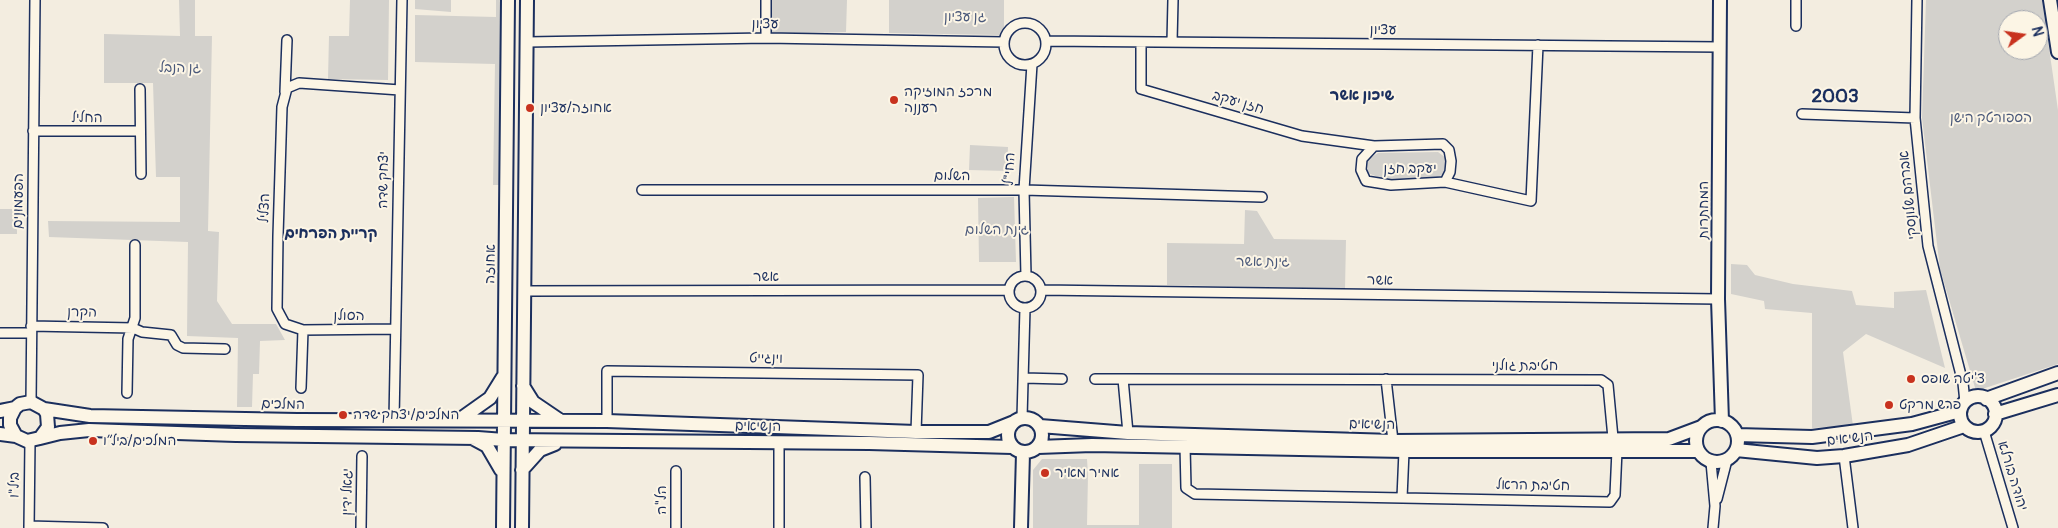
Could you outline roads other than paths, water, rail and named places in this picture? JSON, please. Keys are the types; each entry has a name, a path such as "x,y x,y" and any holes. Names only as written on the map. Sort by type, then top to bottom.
{"street":[{"name":"הפעמונים","path":"31,402 36,0"},
{"name":"יצחק שדה","path":"394,420 402,0"},
{"name":"אחוזה","path":"503,528 508,0"},
{"path":"522,528 527,0"},
{"path":"766,0 766,38"},
{"path":"1172,42 1173,0"},
{"name":"המחתרות","path":"1720,0 1718,299 1722,421"},
{"path":"1796,0 1796,26"},
{"name":"אברהם שלונסקי","path":"1917,0 1915,118 1928,246 1963,383 1966,403"},
{"path":"2050,0 2058,52"},
{"path":"1027,23 1039,28 1046,41 1043,55 1032,64 1019,65 1008,56 1004,42 1013,26 1027,23"},
{"name":"עציון","path":"526,42 766,38 1004,42"},
{"name":"הצליל","path":"284,324 277,309 281,127 285,92 287,40"},
{"name":"עציון","path":"1046,41 1720,47"},
{"name":"חזן יעקב","path":"1141,42 1141,89 1302,136 1374,146"},
{"path":"1445,182 1531,201 1538,45"},
{"name":"החי\"ל","path":"1026,276 1024,190 1032,64"},
{"path":"285,92 292,85 299,83 400,90"},
{"path":"140,89 141,174"},
{"path":"1802,114 1915,118"},
{"name":"החליל","path":"34,131 140,132"},
{"name":"יעקב חזן","path":"1442,144 1449,150 1451,161 1450,172 1445,182 1391,185 1366,181 1361,170 1362,159 1374,146 1442,144"},
{"name":"השלום","path":"642,190 1024,190 1262,197"},
{"path":"127,393 127,346 129,334 136,318 135,245"},
{"path":"1026,276 1037,282 1041,290 1035,304 1025,308 1015,304 1009,295 1009,290 1015,279 1026,276"},
{"name":"אשר","path":"524,291 1009,290"},
{"name":"אשר","path":"1041,290 1718,299"},
{"path":"1021,528 1018,450 1008,434 1018,420 1024,378 1025,308"},
{"name":"הסולן","path":"284,324 303,330 395,329"},
{"name":"הקרן","path":"0,333 31,329 133,328 142,332 171,335 177,345 182,348 225,349"},
{"path":"301,388 303,330"},
{"name":"וינגייט","path":"607,421 607,371 918,375 916,432"},
{"path":"1986,399 1994,406 1996,414 1992,426 1984,431 1973,432 1964,426 1960,416 1966,403 1986,399 2058,374"},
{"path":"459,420 490,398 504,375"},
{"path":"1024,378 1062,379"},
{"name":"חטיבת גולני","path":"1095,379 1601,380 1608,385 1615,444"},
{"path":"1123,379 1128,432"},
{"path":"1386,379 1393,441"},
{"path":"523,386 533,402 561,421"},
{"path":"1996,414 2058,395"},
{"path":"0,411 15,408 25,402 31,402 44,409 49,421 48,427 35,440"},
{"name":"הנשיאים","path":"1737,435 1812,436 1912,424 1966,403"},
{"path":"15,408 10,418 10,425 16,436"},
{"name":"המלכים","path":"44,409 90,416 296,420 523,421"},
{"path":"1018,420 1035,421 1040,426 1042,433 1042,441 1031,452 1018,450"},
{"name":"הנשיאים","path":"523,421 607,421 916,432 989,432 1018,420"},
{"path":"1722,421 1728,424 1737,435 1736,450 1720,463 1711,462 1703,458 1698,451 1697,435 1701,427 1707,423 1722,421"},
{"name":"הנשיאים","path":"1040,426 1128,432 1393,441 1615,444 1698,451"},
{"name":"הנשיאים","path":"1736,450 1817,458 1844,456 1908,445 1964,426"},
{"name":"הנשיאים","path":"1038,447 1069,445 1185,446 1404,451 1615,444 1669,439 1701,427"},
{"path":"0,434 35,440 60,433 89,430 504,440"},
{"name":"יהודה בורלא","path":"1984,431 2013,528"},
{"path":"472,438 487,446 496,458 503,474"},
{"name":"ביל\"ו","path":"29,527 35,440"},
{"name":"הנשיאים","path":"504,440 869,443 1018,450"},
{"path":"522,470 540,450 563,441"},
{"path":"779,443 779,528"},
{"name":"חטיבת הראל","path":"1185,446 1186,488 1195,494 1610,502 1615,495 1615,444"},
{"path":"1402,498 1404,451"},
{"name":"יגאל ידין","path":"361,528 362,456"},
{"path":"1844,456 1853,528"},
{"path":"1713,528 1715,506 1726,460"},
{"path":"1711,462 1715,506"},
{"name":"הל\"ה","path":"676,471 676,528"},
{"path":"865,477 866,528"},
{"path":"29,527 103,528"}],"place":[{"name":"מרכז המוזיקה רעננה","path":"894,100"},
{"name":"אחוזה/עציון","path":"530,108"},
{"name":"צ'יטה שופס","path":"1911,379"},
{"name":"פרש מרקט","path":"1889,405"},
{"name":"המלכים/יצחק שדה","path":"343,415"},
{"name":"המלכים/ביל״ו","path":"93,441"},
{"name":"אמיר מאיר","path":"1045,473"}],"district":[{"name":"שיכון אשר","path":"1362,96"},
{"name":"2003","path":"1835,97"},
{"name":"קריית הפרחים","path":"331,234"}],"park label":[{"name":"גן עציון","path":"965,17"},
{"name":"גן הנבל","path":"180,68"},
{"name":"הספורטק הישן","path":"1991,118"},
{"name":"גינת השלום","path":"997,230"},
{"name":"גינת אשר","path":"1263,262"}]}
